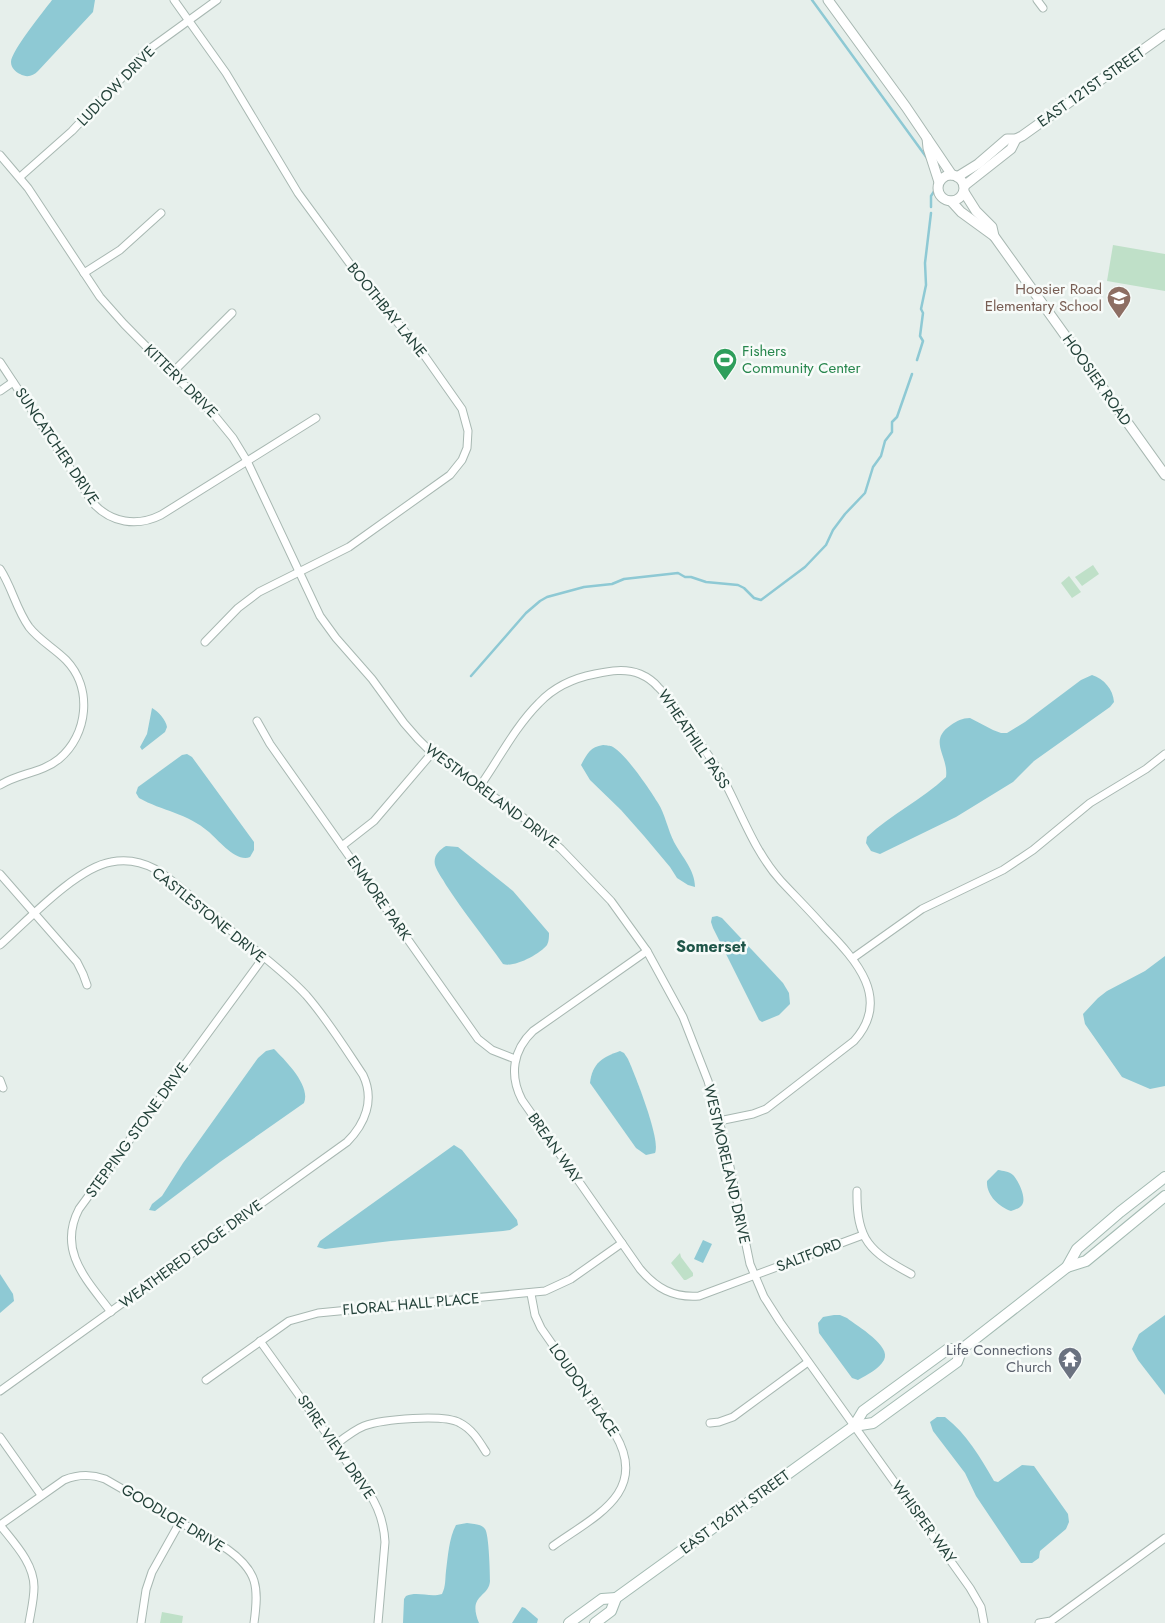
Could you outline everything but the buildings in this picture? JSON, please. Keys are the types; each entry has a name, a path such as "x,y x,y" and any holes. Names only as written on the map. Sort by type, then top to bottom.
{"main road":[{"name":"EAST 126TH STREET","path":"1067,1267 1077,1249 1165,1177"},
{"name":"EAST 126TH STREET","path":"854,1426 873,1423 957,1362 962,1349 1067,1267 1086,1261 1165,1196"},
{"name":"EAST 126TH STREET","path":"569,1623 602,1599 616,1598 854,1426 863,1411 948,1349 962,1349"},
{"name":"EAST 126TH STREET","path":"595,1623 611,1611 616,1598"}],"street":[{"name":"BOOTHBAY LANE","path":"174,0 226,73 291,182 352,268 424,355 462,409 467,423 468,436 467,448 462,460 450,475 349,548 269,586 248,600 205,642"},
{"name":"LUDLOW DRIVE","path":"20,177 72,131 148,50 217,0"},
{"path":"828,0 955,176 963,181 964,189 961,198 951,202 945,200 938,190 940,182 946,176 955,176"},
{"path":"1037,0 1043,8"},
{"name":"EAST 121ST STREET","path":"964,189 1011,149 1016,139 1165,34"},
{"path":"927,138 928,148 940,182"},
{"name":"EAST 121ST STREET","path":"955,176 978,164 1007,139 1016,139"},
{"name":"KITTERY DRIVE","path":"0,155 20,177 84,274 113,312 221,422 233,438 247,461 314,605 329,629"},
{"name":"HOOSIER ROAD","path":"964,189 976,211 992,227 994,236"},
{"name":"HOOSIER ROAD","path":"951,202 961,212 994,236 1165,475"},
{"path":"84,274 120,250 161,212"},
{"path":"172,373 232,313"},
{"name":"SUNCATCHER DRIVE","path":"0,362 93,503 108,515 122,521 151,520 247,461"},
{"path":"0,391 13,382"},
{"path":"247,461 316,418"},
{"path":"0,569 8,582 21,615 45,643 65,659 74,672 81,687 84,707 79,731 74,742 64,754 44,768 0,785"},
{"name":"WESTMORELAND DRIVE","path":"329,629 372,679 411,732 432,752 540,830 572,859 614,904 647,951 664,979 687,1025 708,1081 719,1121 738,1213 754,1276 769,1307 854,1426"},
{"name":"WHEATHILL PASS","path":"480,786 530,713 554,690 574,680 598,673 622,670 641,674 654,682 661,690 715,766 755,843 771,868 853,958 863,974 868,987 870,1010 866,1024 854,1041 766,1109 753,1114 719,1121"},
{"name":"ENMORE PARK","path":"257,721 270,744 478,1038 492,1050 515,1059"},
{"path":"342,846 374,821 432,752"},
{"path":"853,958 922,909 1003,870 1033,850 1090,803 1146,769 1165,754"},
{"name":"CASTLESTONE DRIVE","path":"0,945 88,870 111,862 132,862 148,866 166,876 264,958 306,996 354,1062 366,1083 368,1106"},
{"path":"0,874 77,962 84,974 86,985"},
{"name":"BREAN WAY","path":"647,951 533,1031 523,1042 515,1059 515,1084 522,1100 651,1282 677,1296 699,1296 754,1276"},
{"name":"STEPPING STONE DRIVE","path":"111,1312 78,1266 74,1256 70,1236 76,1215 264,958"},
{"path":"0,1080 3,1088"},
{"name":"WEATHERED EDGE DRIVE","path":"0,1391 347,1142 361,1126 368,1106"},
{"path":"857,1190 857,1213 863,1235 882,1258 911,1274"},
{"name":"SALTFORD","path":"754,1276 863,1235"},
{"name":"FLORAL HALL PLACE","path":"206,1380 290,1321 311,1314 531,1294 545,1291 566,1283 622,1243"},
{"name":"LOUDON PLACE","path":"531,1294 535,1315 541,1328 616,1434 623,1449 626,1462 624,1483 615,1498 604,1509 553,1546"},
{"name":"SPIRE VIEW DRIVE","path":"260,1341 374,1502 383,1524 385,1542 378,1623"},
{"path":"710,1423 733,1417 808,1362"},
{"path":"335,1445 357,1429 369,1424 439,1417 455,1420 466,1427 486,1452"},
{"name":"WHISPER WAY","path":"854,1426 970,1588 982,1607 984,1623"},
{"path":"0,1437 42,1495"},
{"name":"GOODLOE DRIVE","path":"0,1525 42,1495 72,1477 92,1475 116,1484 238,1557 248,1568 258,1595 254,1623"},
{"path":"141,1623 146,1590 152,1572 180,1522"},
{"path":"0,1525 25,1559 32,1574 34,1586 29,1623"},
{"path":"1039,1623 1051,1621 1165,1538"}],"green space":[{"path":"1113,245 1165,254 1165,291 1107,281"},
{"path":"1093,565 1099,574 1082,586 1075,577"},
{"path":"1069,576 1081,592 1072,598 1061,583"},
{"path":"680,1253 693,1273 693,1276 686,1280 671,1263"},
{"path":"162,1612 183,1616 182,1623 160,1623"}],"water":[{"path":"52,0 95,0 93,12 38,71 30,76 25,76 13,68 11,64 12,57 22,40"},
{"path":"1092,675 1104,682 1110,689 1114,702 1110,707 1034,761 1013,782 956,817 880,854 871,851 866,843 867,837 946,777 945,762 940,743 944,731 951,725 960,720 970,718 993,730 1007,733 1025,722 1081,680"},
{"path":"152,708 161,716 167,727 165,732 142,750 140,747 147,734"},
{"path":"603,745 611,746 623,755 654,797 663,812 674,842 693,875 695,887 677,878 670,867 621,810 590,780 581,765 592,749"},
{"path":"187,754 192,757 254,842 254,850 250,857 239,857 234,854 192,820 139,798 136,793 138,787 182,755"},
{"path":"446,846 458,847 513,891 549,933 548,944 544,949 520,962 508,965 503,964 460,906 437,870 435,865 436,856"},
{"path":"712,917 722,918 783,983 789,993 790,1004 779,1015 762,1022 759,1020 713,928"},
{"path":"1165,956 1165,1086 1150,1089 1122,1077 1085,1024 1083,1014 1107,991 1145,971"},
{"path":"274,1049 291,1067 301,1082 305,1096 304,1103 220,1162 155,1211 149,1210 152,1204 162,1196 183,1163 258,1058 266,1051"},
{"path":"620,1051 628,1059 646,1107 654,1135 655,1153 646,1155 636,1148 590,1083 593,1070 599,1062"},
{"path":"454,1145 462,1150 517,1220 518,1225 510,1230 503,1231 325,1249 317,1247 320,1241"},
{"path":"998,1170 1011,1174 1019,1185 1023,1194 1023,1202 1017,1209 1011,1211 1002,1207 991,1196 987,1181"},
{"path":"703,1240 712,1244 703,1263 694,1259"},
{"path":"0,1274 13,1294 14,1301 0,1313"},
{"path":"834,1315 847,1318 872,1337 883,1349 885,1355 882,1363 872,1372 858,1380 852,1378 819,1333 818,1323 823,1317"},
{"path":"1165,1315 1165,1395 1138,1360 1132,1349 1139,1334"},
{"path":"937,1417 945,1417 960,1431 994,1481 998,1482 1022,1465 1034,1466 1068,1514 1069,1522 1066,1529 1040,1551 1039,1558 1032,1563 1021,1563 976,1496 965,1473 933,1431 930,1422"},
{"path":"467,1523 484,1527 489,1554 489,1586 477,1601 476,1607 479,1623 403,1623 404,1599 406,1596 442,1594 445,1585 449,1547 454,1530 456,1525"},
{"path":"522,1607 538,1619 537,1623 512,1623"}],"waterway":[{"path":"812,0 927,158"},
{"path":"931,207 931,196 935,190 936,182"},
{"path":"917,360 923,341 920,336 923,313 921,309 926,285 925,263 931,213"},
{"path":"471,676 526,613 540,601 547,597 584,587 612,584 624,579 678,573 685,577 706,582 738,585 754,598 761,600 805,567 826,545 833,530 865,493 873,467 881,456 885,441 892,432 892,422 897,417 912,374"}],"place":[{"name":"Hoosier Road Elementary School","path":"1119,319"},
{"name":"Fishers Community Center","path":"725,381"},
{"name":"Life Connections Church","path":"1070,1380"}],"district":[{"name":"Somerset","path":"711,946"}]}
